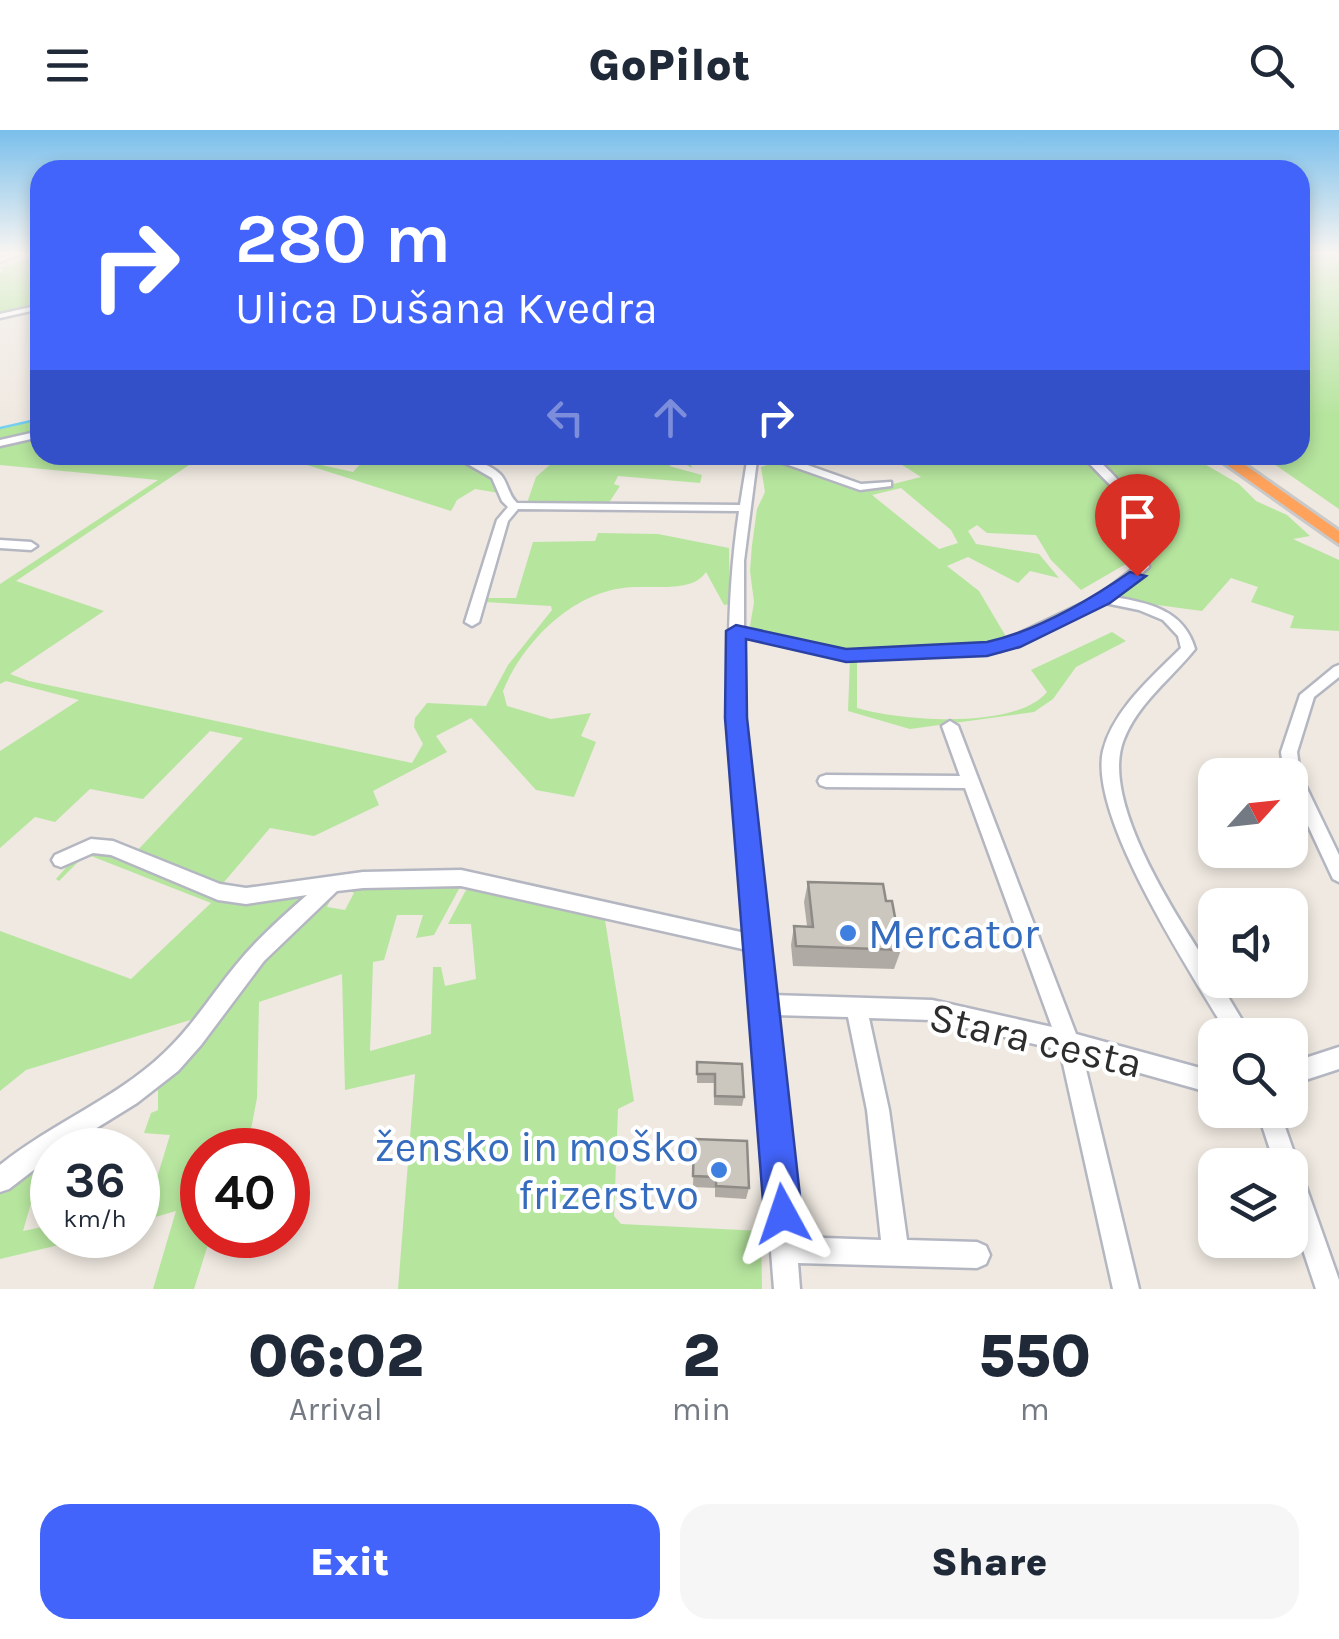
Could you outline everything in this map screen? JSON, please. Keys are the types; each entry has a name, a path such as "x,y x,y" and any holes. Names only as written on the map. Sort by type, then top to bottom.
{"highway":[{"path":"1235,465 1339,539"},
{"path":"1252,465 1339,526"}],"street":[{"path":"0,316 30,308"},
{"path":"0,442 30,436"},
{"path":"476,465 496,476 507,501 515,506 744,508"},
{"path":"751,465 744,508 743,632 736,718 765,1005 787,1289"},
{"path":"798,465 860,487 888,484"},
{"path":"743,632 846,655 987,649 1013,643 1103,599 1143,567 1137,515 1118,483 1097,465"},
{"path":"472,622 503,520 515,506"},
{"path":"0,544 31,546"},
{"path":"1103,599 1138,604 1176,622 1188,642 1188,649 1146,690 1125,718 1109,756 1111,802 1131,852 1230,1018"},
{"path":"1339,670 1307,695 1289,752 1292,774 1339,874"},
{"path":"950,726 1069,1044 1126,1289"},
{"path":"826,781 970,782"},
{"path":"61,860 98,845 130,853 218,892 246,896 402,877 461,878 758,944"},
{"path":"0,1180 39,1150 81,1129 139,1089 172,1061 256,956 330,887"},
{"name":"Stara cesta","path":"765,1005 932,1010 1022,1029 1198,1078"},
{"path":"856,1008 878,1110 896,1250"},
{"path":"1308,1068 1339,1058"},
{"path":"1308,1228 1329,1289"},
{"path":"786,1250 976,1255"}],"green space":[{"path":"0,308 30,308 30,308 0,316"},
{"path":"1310,308 1339,308 1339,509 1275,465 1310,465"},
{"path":"30,422 30,465 189,465 16,581 104,611 10,674 29,681 412,763 423,744 414,727 415,718 427,703 486,706 508,665 552,610 551,606 485,602 487,598 516,598 533,542 595,541 598,533 658,534 729,548 730,604 724,605 706,572 684,585 613,590 573,607 524,653 503,691 507,706 551,719 591,713 581,736 596,742 574,797 536,790 471,718 436,736 447,752 373,791 379,805 314,836 270,828 219,888 135,853 243,738 210,731 143,799 90,789 55,822 35,817 0,848 0,751 79,700 6,681 0,684 0,584 158,480 0,465 0,429"},
{"path":"307,465 353,472 359,465 469,465 492,477 499,493 475,489 457,500 451,511"},
{"path":"550,465 671,465 702,475 700,483 618,476 614,484 620,486 608,504 527,503 536,477"},
{"path":"790,465 865,491 921,477 902,465 1096,465 1135,514 1133,538 1126,539 1130,554 1124,555 1131,561 1081,590 1051,560 1036,535 987,533 977,525 968,531 976,544 1039,554 1059,578 1030,571 1018,583 968,557 947,566 979,591 1008,640 977,648 855,654 755,632 750,626 754,602 750,571 757,509 765,492 761,467","holes":["901,488 951,530 958,543 939,549 872,495"]},
{"path":"1100,465 1206,465 1239,484 1256,501 1287,515 1310,536 1293,539 1339,560 1339,631 1290,628 1294,616 1251,602 1258,587 1231,578 1202,611 1113,599 1146,573 1139,542 1142,516 1124,486"},
{"path":"1112,632 1126,641 1076,667 1053,699 1034,712 910,729 848,711 850,658 857,659 857,708 928,719 985,717 1032,704 1047,692 1031,670"},
{"path":"103,849 222,898 312,895 210,1014 26,1070 0,1091 0,931 131,979 211,903 86,854 59,881 56,879 76,856"},
{"path":"454,881 460,887 434,935 416,938 423,915 397,915 384,960 373,962 370,1051 431,1034 433,967 441,967 445,986 476,979 471,924 448,924 466,890 476,886 604,914 634,1101 618,1109 614,1216 621,1224 761,1231 762,1289 398,1289 415,1074 345,1090 342,974 259,1002 257,1098 251,1128 180,1128 180,1258 204,1258 194,1289 153,1289 176,1211 160,1216 160,1168 170,1135 160,1134 160,1128 146,1128 151,1113 158,1110 158,1081 250,968 335,890 327,907 345,910 354,893 346,888"},
{"path":"30,1163 30,1207 23,1231 30,1230 30,1252 0,1259 0,1191"}],"building":[{"path":"808,882 883,884 886,901 892,901 901,950 796,946 794,926 813,927"},
{"path":"697,1062 742,1064 744,1097 715,1096 715,1074 697,1074"},
{"name":"žensko in moško frizerstvo","path":"694,1139 747,1141 749,1188 716,1186 716,1177 693,1176"}],"waterway":[{"path":"0,428 30,421"}],"place":[{"name":"Mercator","path":"848,933"},
{"name":"žensko in moško frizerstvo","path":"719,1170"}],"route":[{"path":"783,1214 736,718 736,631 846,655 894,656 1002,647 1103,599 1137,576"}]}
